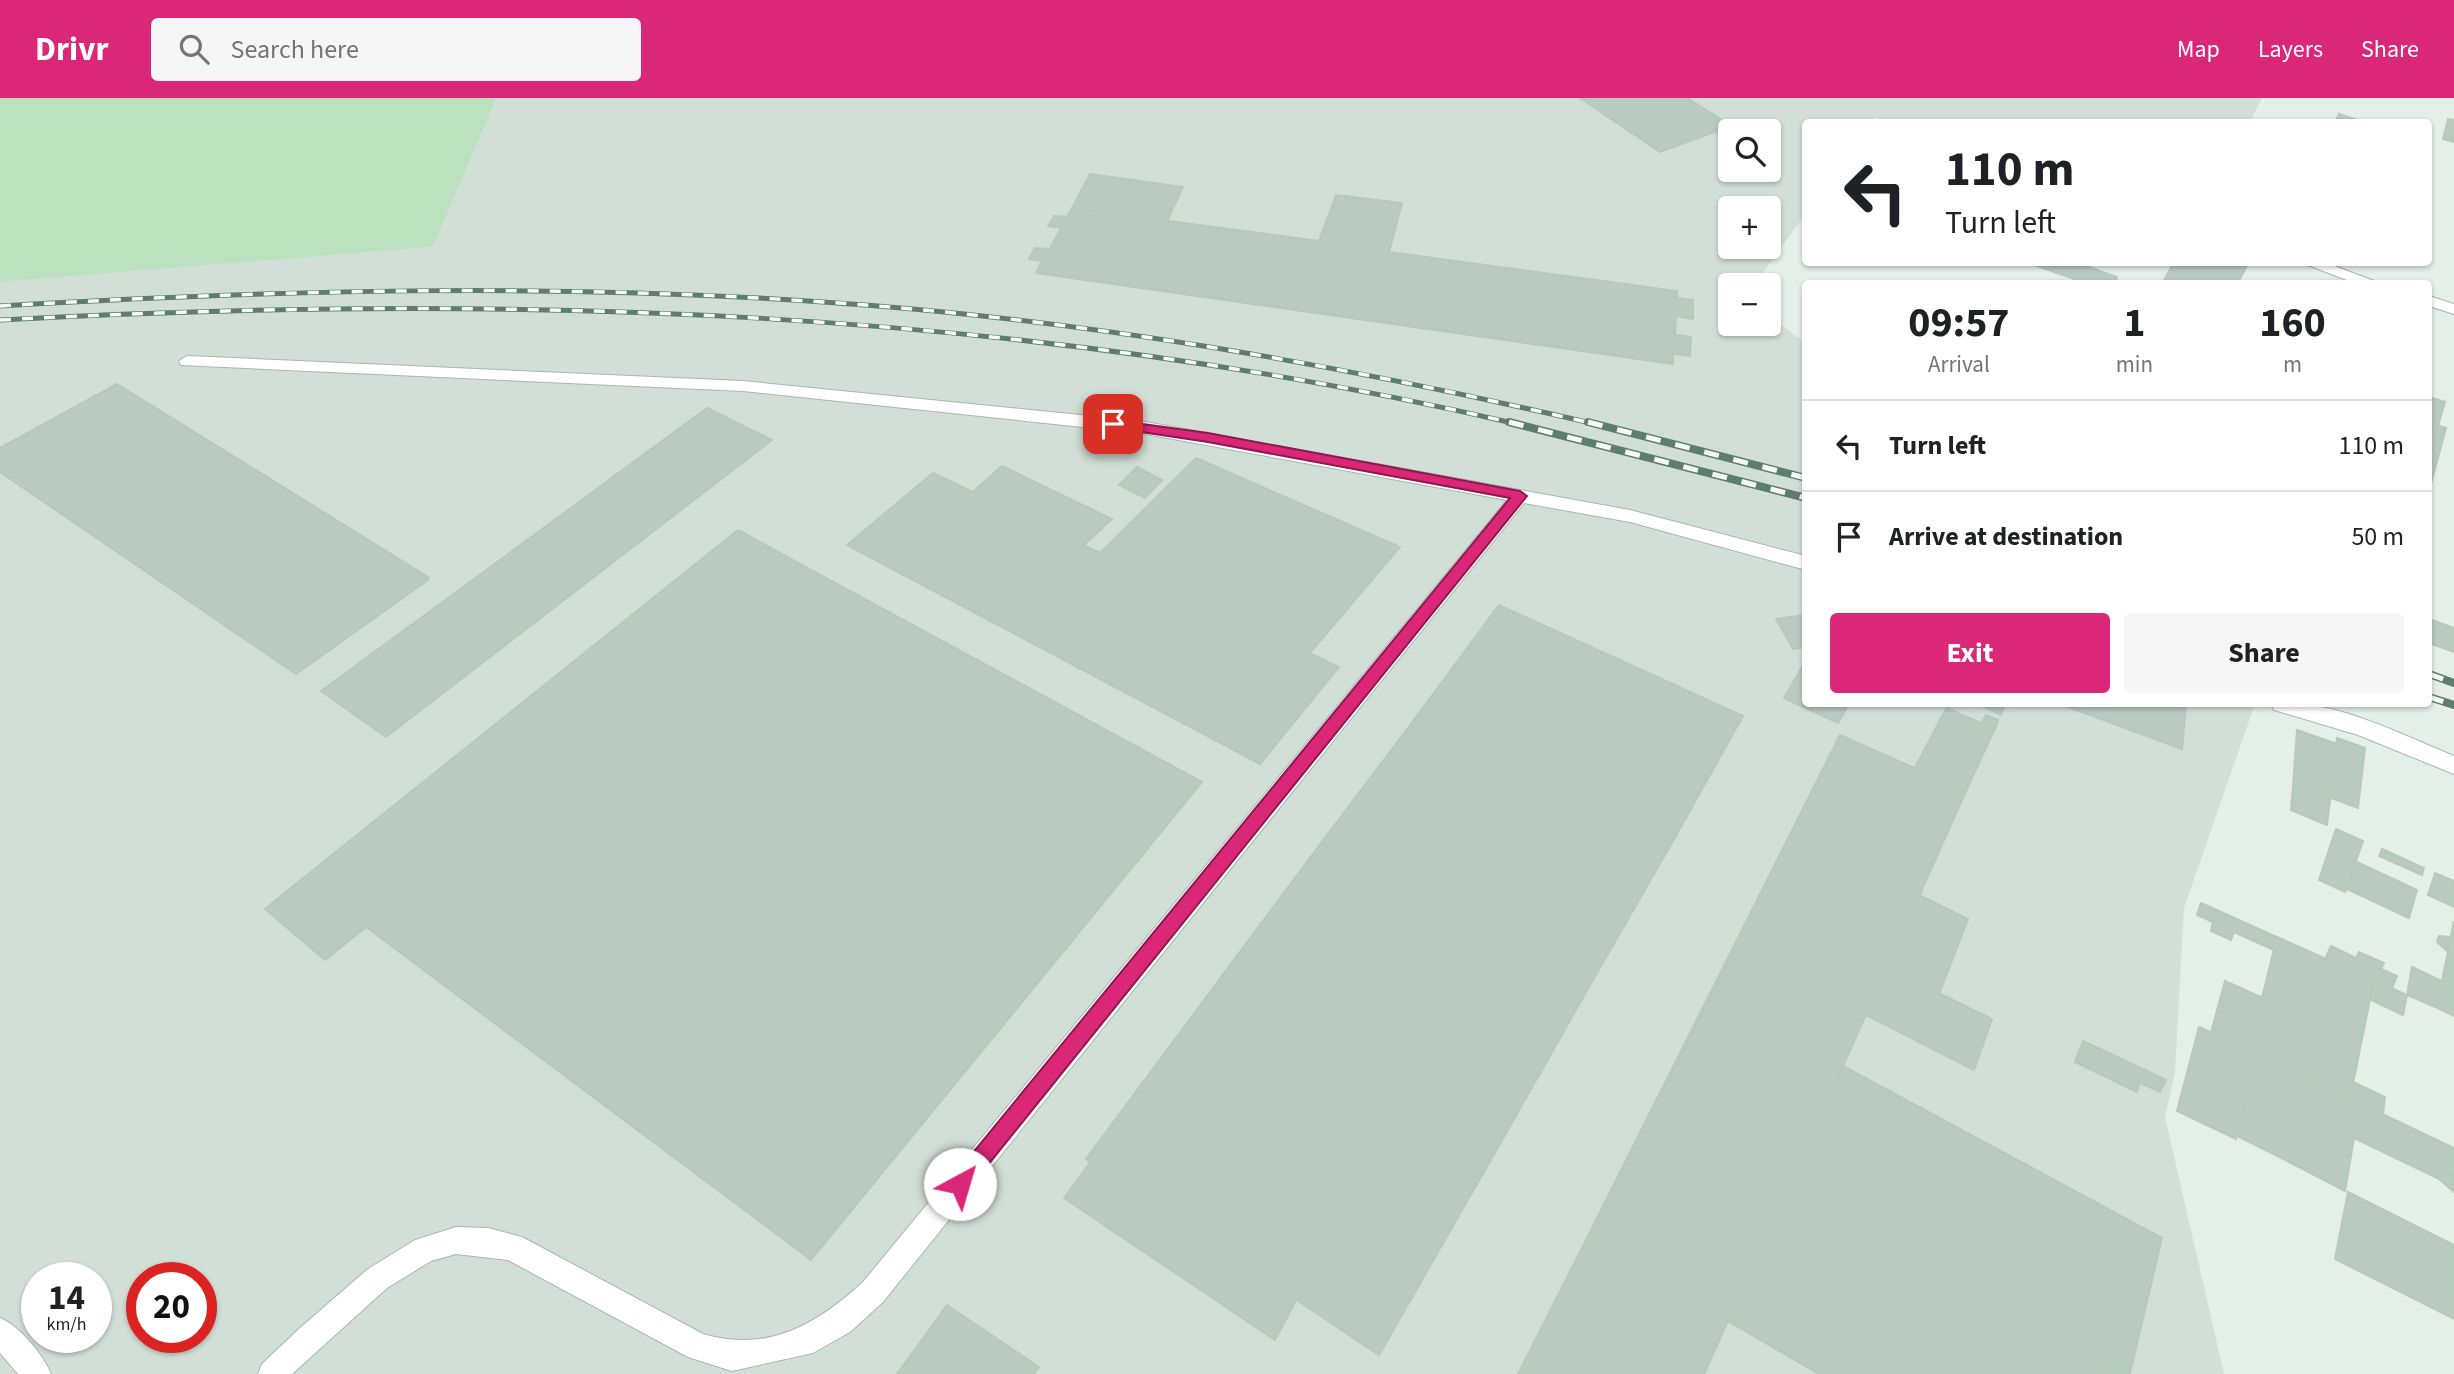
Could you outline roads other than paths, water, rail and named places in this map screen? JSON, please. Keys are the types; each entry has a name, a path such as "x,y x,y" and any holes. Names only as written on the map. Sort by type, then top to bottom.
{"lane":[{"path":"2319,266 2362,280"},
{"path":"2432,302 2454,309"},
{"path":"187,360 787,390 1183,433 1666,524 1802,562"},
{"path":"272,1374 346,1304 383,1276 417,1254 448,1242 478,1240 512,1247 698,1347 732,1357 803,1343 840,1322 873,1292 1520,496"},
{"path":"2291,707 2363,728 2454,765"},
{"path":"0,1332 37,1374"}],"railway":[{"path":"0,306 206,296 411,291 617,292 823,302 1018,320 1211,347 1404,382 1595,424"},
{"path":"0,320 191,312 382,309 572,310 762,318 952,333 1141,355 1329,385 1516,424"},
{"path":"1509,422 1516,424"},
{"path":"1588,422 1802,477"},
{"path":"1516,424 1802,497"},
{"path":"2432,675 2454,683"},
{"path":"2432,698 2454,705"}]}
